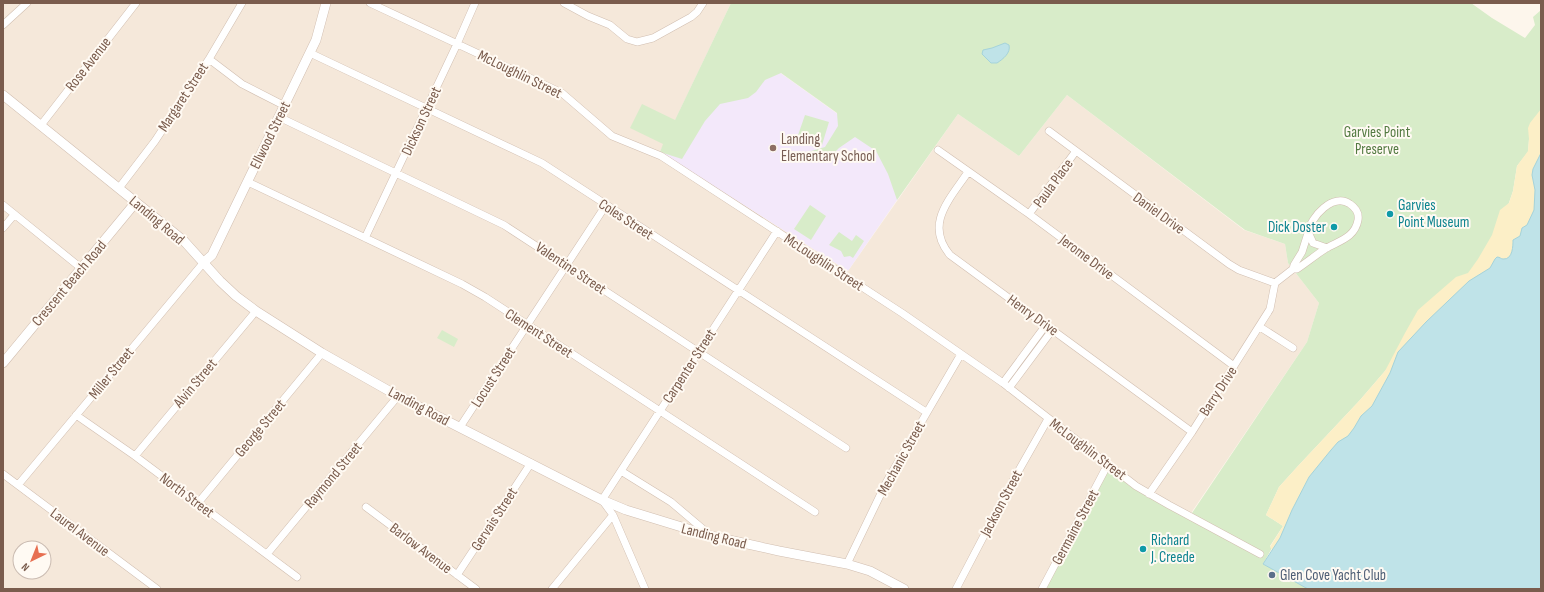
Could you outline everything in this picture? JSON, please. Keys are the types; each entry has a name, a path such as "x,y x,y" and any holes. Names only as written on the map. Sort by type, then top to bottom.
{"street":[{"path":"3,25 27,3"},
{"name":"Rose Avenue","path":"41,125 136,3"},
{"name":"Margaret Street","path":"119,188 155,141 209,59 242,3"},
{"name":"Ellwood Street","path":"204,262 212,255 310,53 316,40 326,3"},
{"name":"McLoughlin Street","path":"370,3 562,93 612,136 661,156 902,313 1006,386 1149,494 1260,554"},
{"name":"Dickson Street","path":"365,238 475,3"},
{"path":"564,3 588,16 610,25 627,39 637,42 653,38 691,17 697,12 703,3"},
{"name":"Coles Street","path":"310,53 531,157 926,412"},
{"path":"209,59 242,84 285,106"},
{"name":"Landing Road","path":"3,95 184,241 236,296 256,311 322,353 398,396 602,500 626,510 711,536 847,564 870,571 904,589"},
{"name":"Valentine Street","path":"279,117 504,225 846,448"},
{"name":"Daniel Drive","path":"1049,132 1229,264 1240,270 1275,283"},
{"name":"Jerome Drive","path":"938,150 1030,214 1234,366"},
{"name":"Paula Place","path":"1030,214 1076,151"},
{"name":"Henry Drive","path":"968,172 941,214 938,229 944,249 950,255 1192,432"},
{"name":"Clement Street","path":"248,182 462,284 485,297 815,512"},
{"path":"1275,283 1293,269 1297,269 1353,232 1357,225 1358,213 1351,205 1347,202 1338,201 1327,206 1312,220 1302,252 1293,269"},
{"name":"Crescent Beach Road","path":"3,363 136,202"},
{"name":"Locust Street","path":"460,427 606,205"},
{"path":"3,206 81,268"},
{"path":"3,228 14,215"},
{"name":"Carpenter Street","path":"602,500 777,231"},
{"path":"1308,232 1313,243 1327,248"},
{"name":"Miller Street","path":"18,485 182,286 204,262"},
{"name":"Barry Drive","path":"1149,494 1192,432 1260,327 1270,309 1275,283"},
{"name":"Alvin Street","path":"135,456 256,311"},
{"path":"1006,386 1046,324"},
{"path":"1260,327 1292,348"},
{"path":"1006,386 1053,330"},
{"name":"George Street","path":"198,503 322,353"},
{"name":"Mechanic Street","path":"847,564 887,481 961,354"},
{"name":"Raymond Street","path":"267,554 398,396"},
{"name":"North Street","path":"76,415 135,456 297,577"},
{"name":"Jackson Street","path":"956,589 1010,486 1048,419"},
{"name":"Gervais Street","path":"457,575 531,463"},
{"name":"Germaine Street","path":"1042,589 1108,464"},
{"path":"621,471 671,502 711,536"},
{"name":"Laurel Avenue","path":"3,474 157,589"},
{"path":"602,500 613,515 645,589"},
{"name":"Barlow Avenue","path":"366,507 476,589"},
{"path":"552,589 613,515"}],"shaded area":[{"path":"3,3 731,3 660,152 848,271 958,114 1019,156 1067,95 1244,230 1285,244 1288,263 1319,303 1307,342 1189,516 1042,589 3,589"},
{"name":"Landing Elementary School","path":"719,29 917,171 848,271 660,152"}],"green space":[{"name":"Garvies Point Preserve","path":"731,3 1471,3 1525,38 1535,25 1533,17 1541,10 1541,113 1529,133 1528,152 1517,166 1513,191 1491,255 1279,487 1266,515 1283,526 1270,546 1272,548 1263,564 1310,589 1042,589 1109,465 1190,516 1307,342 1319,303 1288,263 1285,244 1245,230 1067,95 1019,156 958,114 897,200 888,174 876,151 855,137 839,148 824,163 808,152 825,147 838,126 837,113 781,73 765,80 756,92 748,98 720,104 705,121 682,159 660,152 663,144 630,128 642,104 675,120"},
{"path":"805,115 829,122 822,145 815,147 796,141"},
{"path":"810,205 826,216 811,240 794,229"},
{"path":"839,232 852,241 856,235 864,241 853,258 850,256 844,257 841,251 829,245"},
{"path":"442,330 458,339 454,347 437,338"}],"sand":[{"path":"1541,109 1541,216 1521,273 1272,550 1270,547 1283,526 1266,515 1279,487 1385,371 1418,310 1456,277 1468,273 1478,259 1492,235 1500,210 1509,203 1513,191 1517,166 1528,151 1528,128"}],"water":[{"path":"1005,43 1009,45 1009,51 1004,58 997,63 991,63 982,54 983,50"},
{"path":"1541,153 1541,589 1308,589 1263,564 1280,538 1309,477 1338,442 1348,436 1361,416 1372,406 1390,373 1398,352 1426,322 1469,281 1490,268 1497,257 1506,259 1511,255 1513,240 1520,236 1522,228 1527,225 1534,210 1535,190 1532,175 1533,169"}],"place":[{"name":"Landing Elementary School","path":"773,148"},
{"name":"Garvies Point Museum","path":"1390,214"},
{"name":"Dick Doster","path":"1334,227"},
{"name":"Richard J. Creede","path":"1143,549"},
{"name":"Glen Cove Yacht Club","path":"1272,575"}]}
